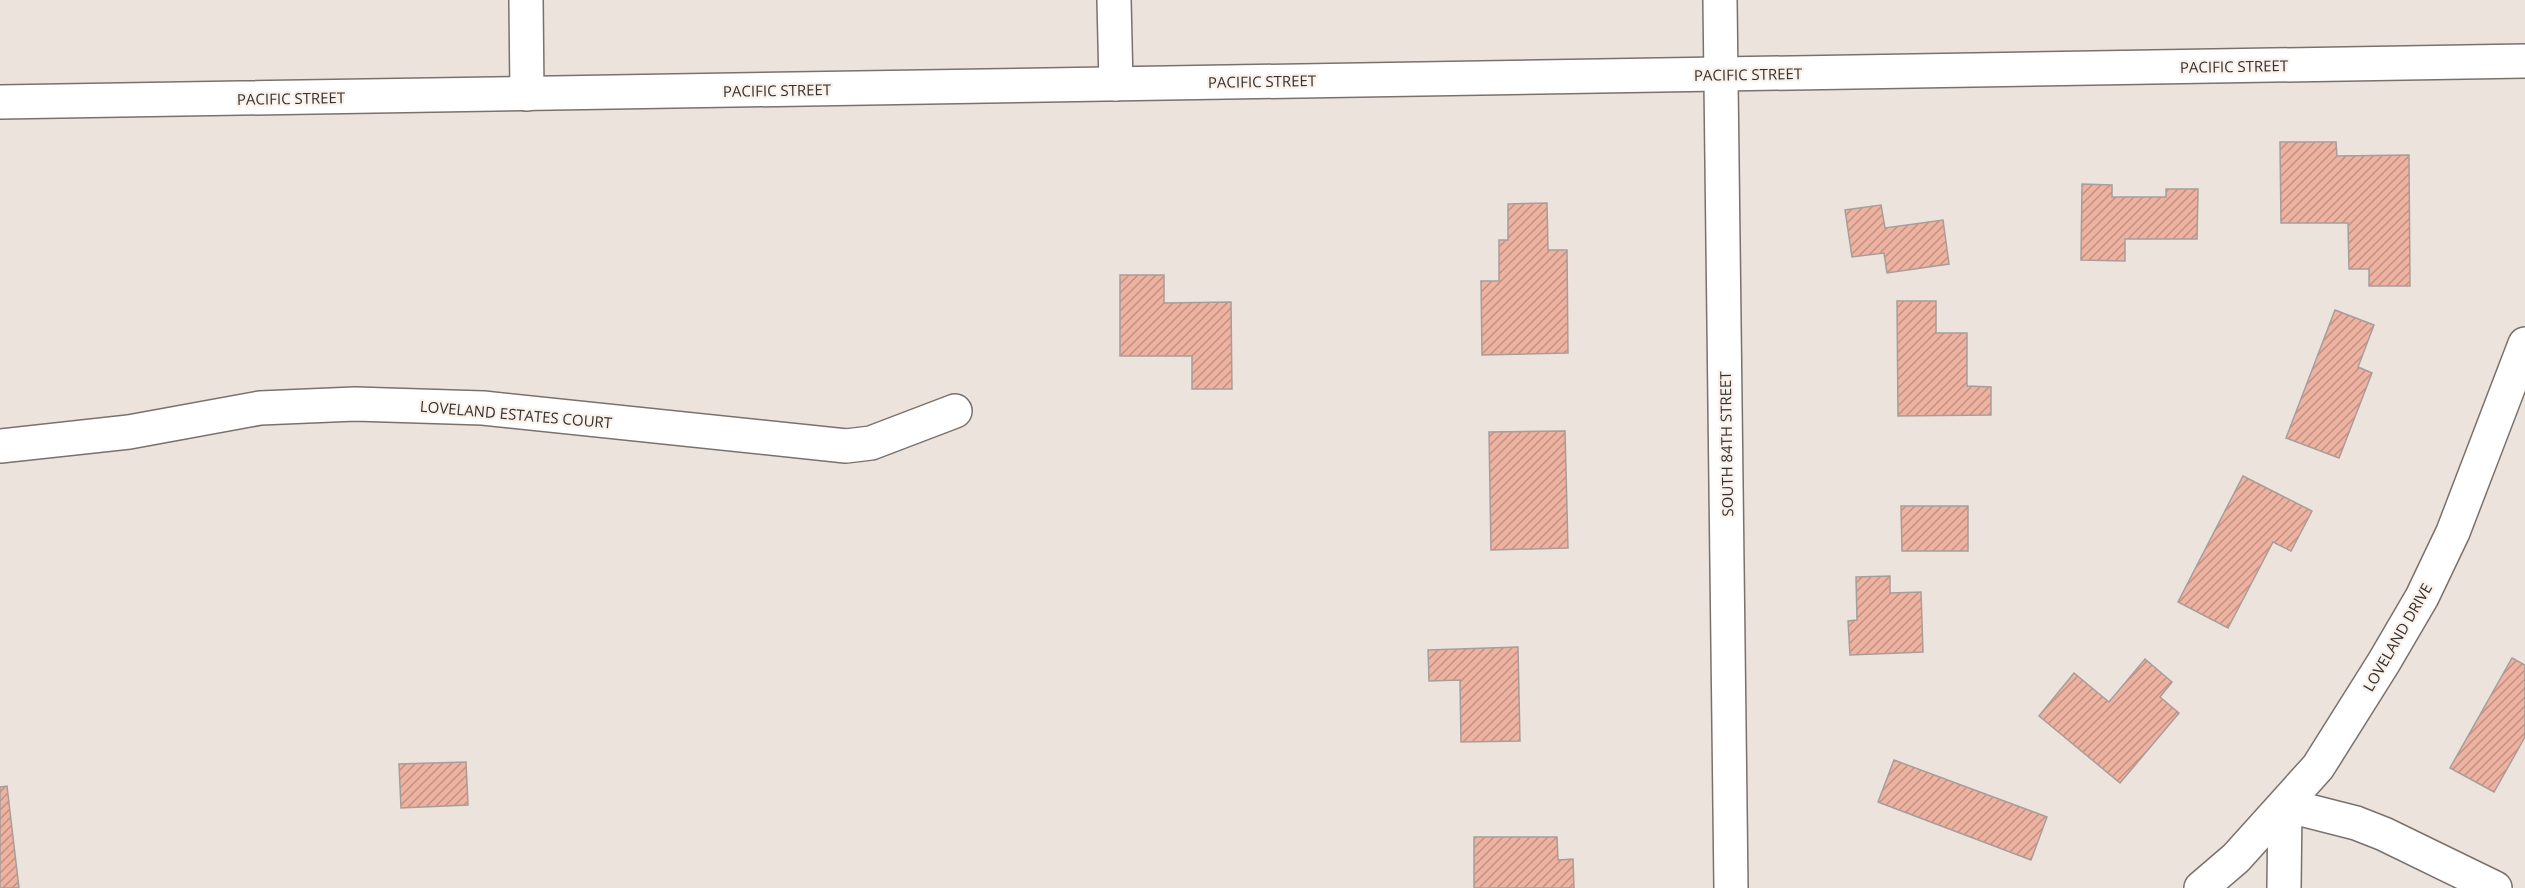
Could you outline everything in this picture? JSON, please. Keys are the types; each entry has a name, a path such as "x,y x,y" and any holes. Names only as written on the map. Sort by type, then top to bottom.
{"main road":[{"path":"526,0 527,94"},
{"path":"1114,0 1116,84"},
{"name":"SOUTH 84TH STREET","path":"1720,0 1731,888"},
{"name":"PACIFIC STREET","path":"0,102 2525,61"},
{"name":"LOVELAND DRIVE","path":"2201,888 2236,858 2318,767 2384,663 2422,597 2453,532 2525,344"},
{"name":"LOVELAND ESTATES COURT","path":"0,446 129,432 260,408 355,404 483,408 846,446 871,443 955,411"},
{"path":"2284,888 2285,805 2356,823 2384,834 2495,888"}],"building":[{"path":"2280,142 2336,142 2337,156 2409,155 2410,286 2369,286 2369,269 2349,269 2348,223 2281,223"},
{"path":"2082,184 2112,185 2112,197 2166,197 2166,189 2198,189 2197,239 2125,239 2125,261 2081,260"},
{"path":"1547,203 1548,250 1567,250 1568,353 1482,355 1481,281 1499,281 1499,240 1508,240 1508,204"},
{"path":"1881,205 1885,228 1943,220 1949,264 1887,273 1884,253 1852,257 1845,210"},
{"path":"1120,275 1164,275 1164,303 1231,302 1232,389 1192,389 1192,356 1120,356"},
{"path":"1897,301 1936,301 1936,333 1967,333 1967,386 1991,387 1991,415 1898,416"},
{"path":"2335,310 2374,325 2358,367 2372,373 2339,458 2286,438"},
{"path":"1565,431 1568,548 1491,550 1489,432"},
{"path":"2243,476 2312,511 2291,551 2273,542 2228,628 2178,602"},
{"path":"1901,506 1968,506 1968,551 1902,551"},
{"path":"1890,576 1890,593 1921,592 1923,652 1850,655 1848,621 1857,620 1856,577"},
{"path":"1518,647 1520,741 1461,742 1460,680 1429,681 1428,650"},
{"path":"2512,658 2525,665 2525,737 2494,792 2450,768"},
{"path":"2145,659 2172,682 2160,697 2179,713 2120,783 2039,716 2074,673 2109,702"},
{"path":"1894,760 2047,817 2031,860 1878,802"},
{"path":"466,762 468,805 401,808 399,764"},
{"path":"7,786 19,888 0,888 0,787"},
{"path":"1474,837 1557,837 1558,860 1573,859 1574,888 1474,888"}]}
